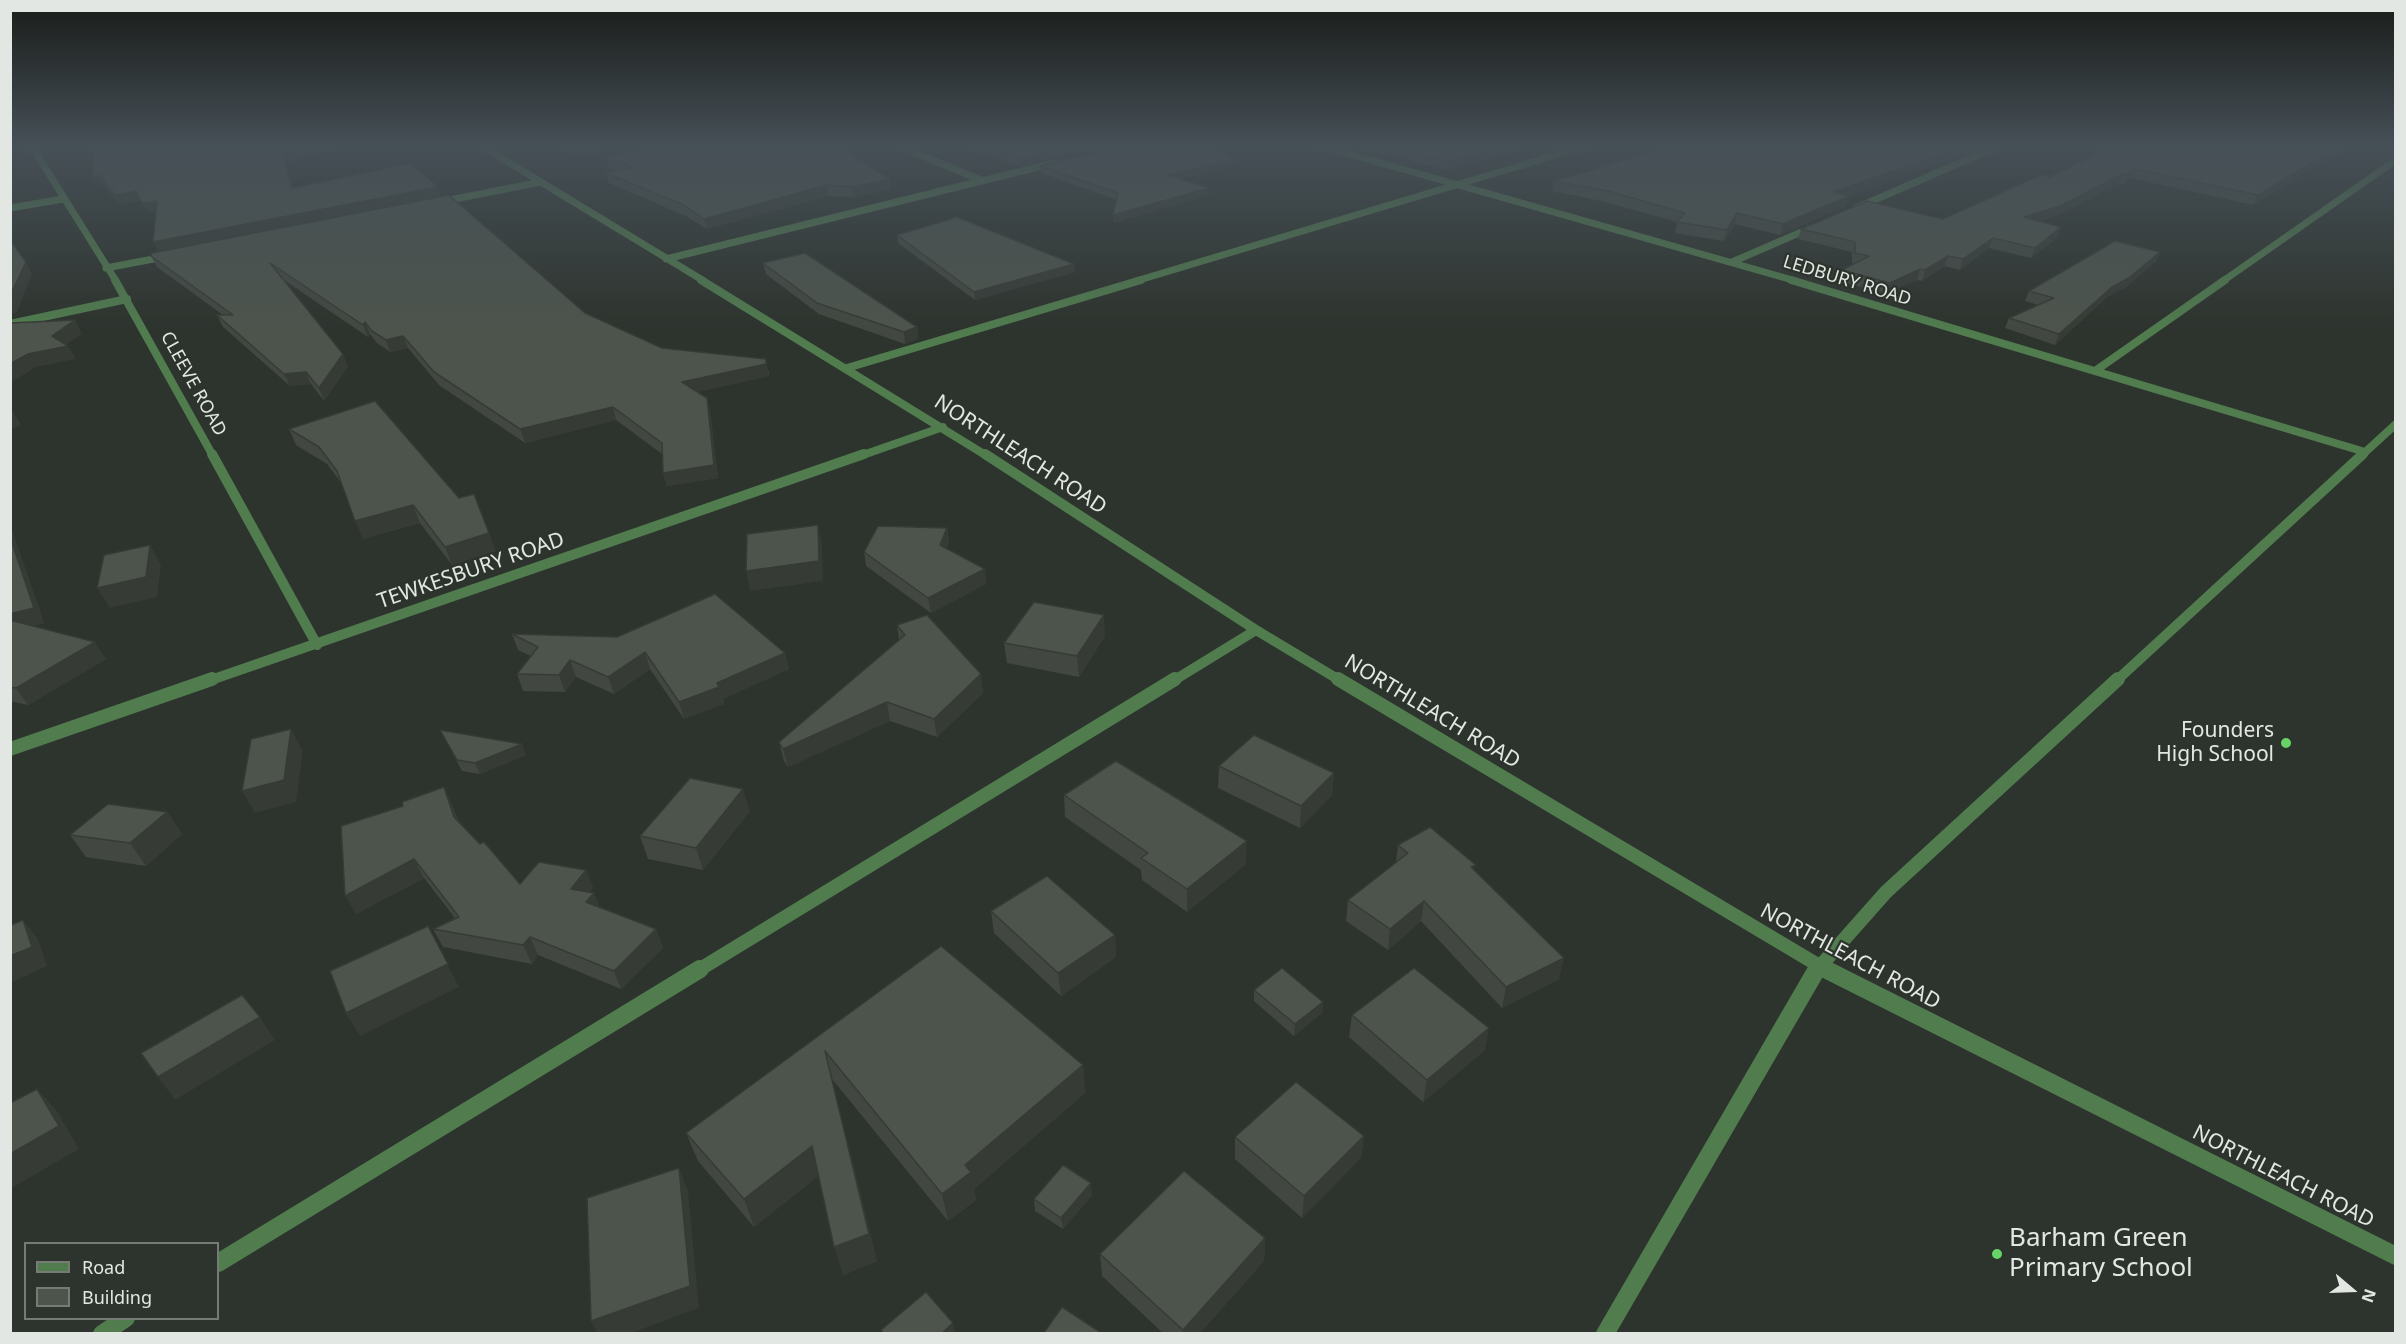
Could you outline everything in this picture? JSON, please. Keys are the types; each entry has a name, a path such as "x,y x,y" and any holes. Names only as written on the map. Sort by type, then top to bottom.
{"street":[{"name":"CLEEVE ROAD","path":"68,208 127,299 317,645"},
{"name":"NORTHLEACH ROAD","path":"582,208 943,427 1256,630 1819,966 2396,1256"},
{"path":"666,260 872,208"},
{"path":"847,368 1381,208"},
{"name":"LEDBURY ROAD","path":"1543,208 1732,262 2365,452"},
{"path":"1851,210 1856,208"},
{"path":"2095,370 2328,208"},
{"path":"1732,262 1818,224"},
{"path":"106,268 176,254"},
{"path":"10,324 127,299"},
{"path":"1605,1334 1819,966 1886,892 2396,424"},
{"name":"TEWKESBURY ROAD","path":"10,749 317,645 943,427"},
{"path":"219,1262 1256,630"},
{"path":"102,1334 123,1320"}],"building":[{"path":"156,208 331,208 153,242"},
{"path":"384,208 464,208 585,313 662,348 766,359 766,364 682,382 707,398 714,465 663,473 662,443 613,407 520,429 434,372 403,336 386,340 372,331 365,322 363,325 270,263 343,354 319,388 306,372 284,374 217,315 233,315 151,256 152,253"},
{"path":"688,208 745,208 704,219"},
{"path":"1115,208 1139,208 1113,215"},
{"path":"1667,208 1821,208 1783,224 1737,213 1727,230 1677,222 1685,213"},
{"path":"1851,208 1895,208 1943,219 1968,208 2054,208 2024,217 2061,227 2035,248 1993,238 1963,259 1948,256 1925,270 1920,269 1890,283 1842,270 1869,256 1855,253 1855,242 1801,229"},
{"path":"957,217 1074,264 974,292 897,235"},
{"path":"10,240 26,262 10,296"},
{"path":"2115,241 2160,252 2130,277 2112,287 2059,334 2009,318 2054,298 2029,291"},
{"path":"805,253 917,327 904,332 817,303 763,263"},
{"path":"75,320 52,336 68,346 28,354 10,364 10,323"},
{"path":"375,401 459,498 474,494 489,533 445,547 413,505 355,521 337,471 319,447 289,429"},
{"path":"818,525 819,561 746,571 747,534"},
{"path":"878,526 947,528 940,545 985,569 928,598 864,552"},
{"path":"10,537 34,608 10,614"},
{"path":"150,545 146,577 97,588 104,555"},
{"path":"715,594 785,653 717,683 719,687 679,702 645,652 608,677 570,660 559,675 517,674 538,647 512,634 617,637"},
{"path":"1034,602 1104,615 1077,656 1004,643"},
{"path":"927,615 981,674 934,719 887,702 783,749 779,742 905,635 897,625"},
{"path":"10,620 95,642 16,688 10,687"},
{"path":"291,729 284,780 242,791 251,739"},
{"path":"440,730 522,744 475,763 457,760"},
{"path":"1254,735 1334,773 1301,806 1219,766"},
{"path":"1116,761 1247,841 1187,889 1141,858 1148,853 1064,795"},
{"path":"690,778 743,789 696,848 640,836"},
{"path":"444,787 454,817 480,844 484,842 520,884 539,862 586,870 571,889 594,893 586,902 656,929 614,971 530,937 523,945 433,929 459,917 414,859 345,896 341,826 403,806 402,802"},
{"path":"108,804 167,812 130,843 70,835"},
{"path":"1430,827 1476,865 1471,867 1564,958 1506,987 1424,901 1390,929 1348,900 1408,853 1398,845"},
{"path":"1047,876 1115,935 1058,973 991,911"},
{"path":"23,920 32,947 10,956 10,924"},
{"path":"428,926 448,964 346,1013 330,971"},
{"path":"941,946 1083,1065 965,1165 971,1172 942,1194 825,1051 869,1234 834,1247 812,1146 744,1199 686,1133"},
{"path":"1282,968 1323,1002 1295,1024 1254,990"},
{"path":"1414,968 1489,1028 1427,1080 1352,1015"},
{"path":"242,995 260,1017 158,1077 141,1053"},
{"path":"1296,1082 1364,1136 1304,1196 1235,1137"},
{"path":"37,1089 59,1126 10,1154 10,1103"},
{"path":"1063,1165 1091,1183 1061,1218 1034,1199"},
{"path":"679,1168 690,1286 591,1321 587,1198"},
{"path":"1184,1171 1265,1238 1183,1330 1100,1254"},
{"path":"926,1292 953,1323 941,1334 884,1334 881,1330"},
{"path":"1062,1307 1103,1334 1043,1334"}],"place":[{"name":"Founders High School","path":"2286,743"},
{"name":"Barham Green Primary School","path":"1997,1254"}]}
